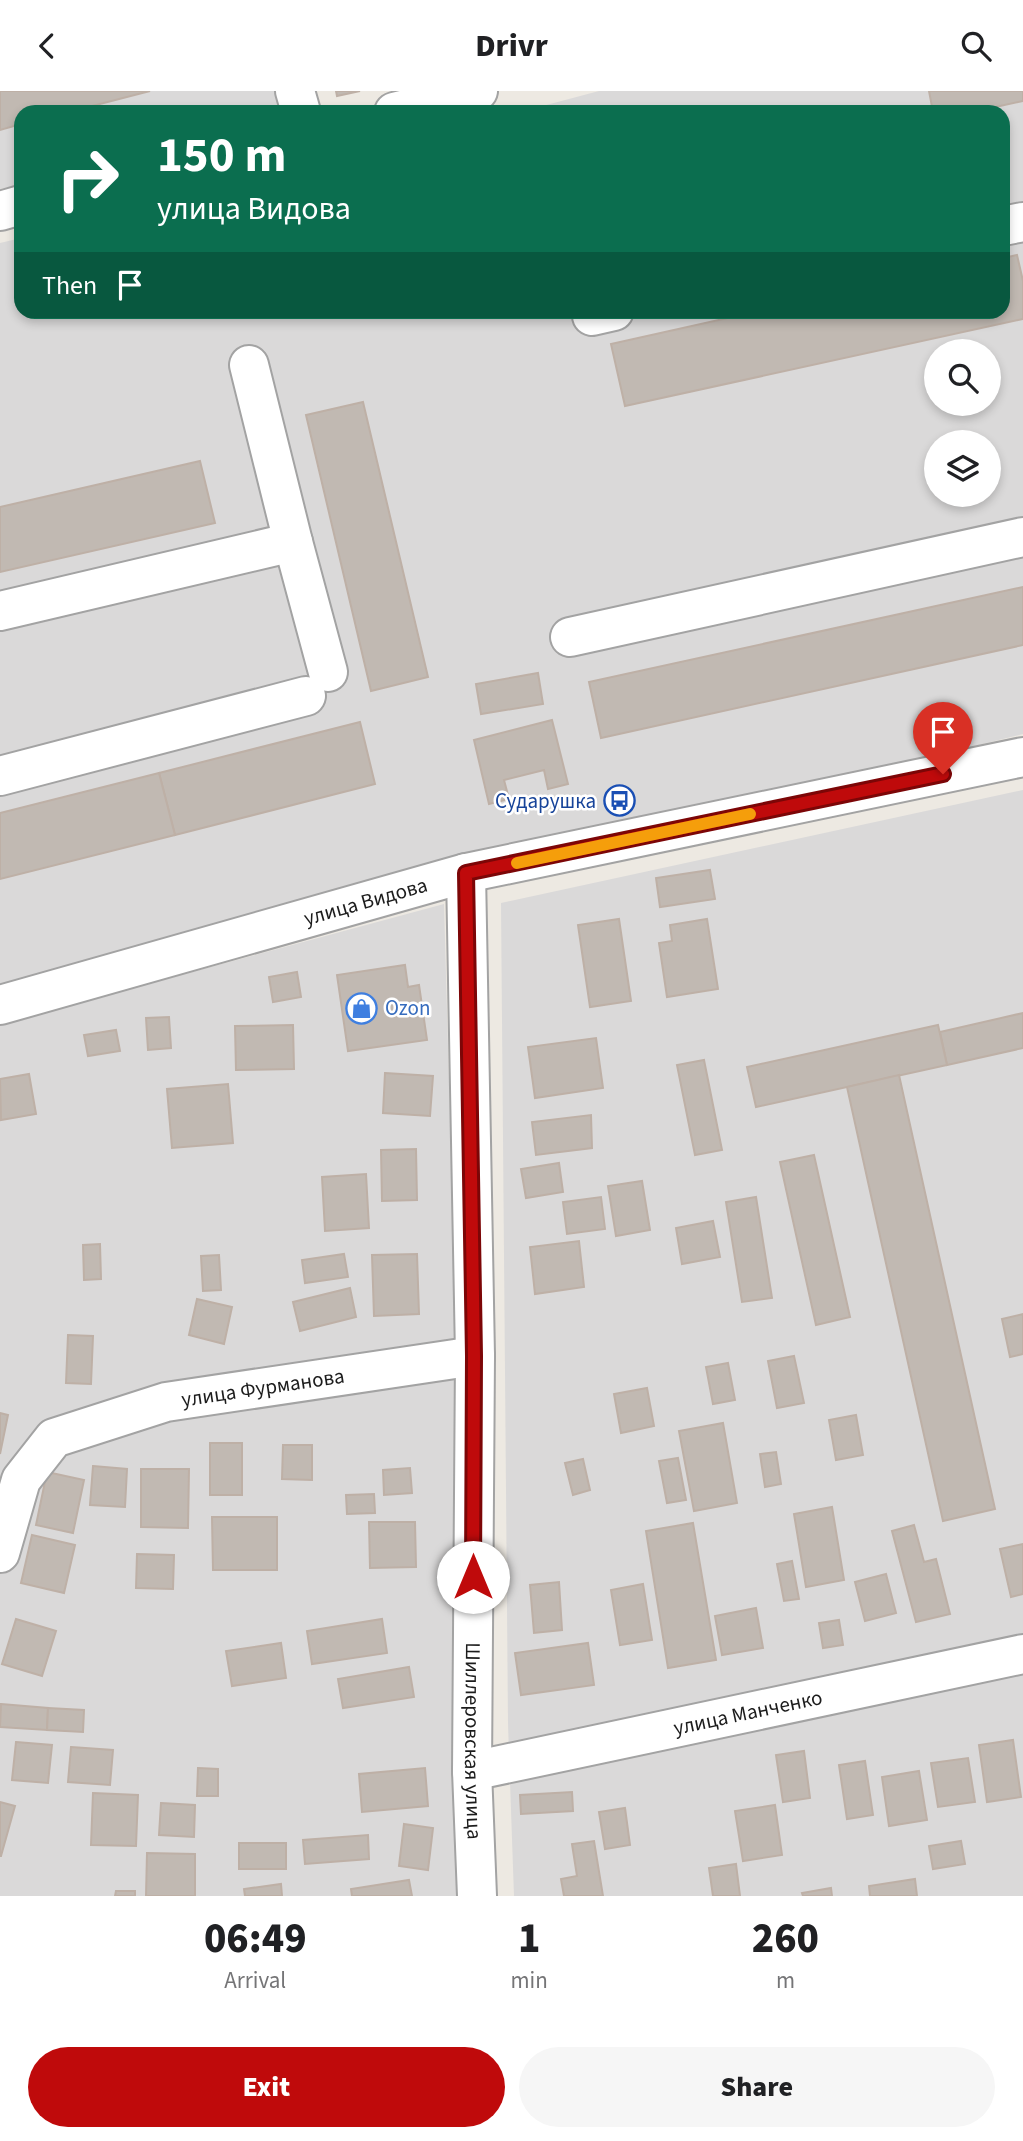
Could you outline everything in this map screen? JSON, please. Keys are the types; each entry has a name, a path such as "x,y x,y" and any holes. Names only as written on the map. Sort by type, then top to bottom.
{"street":[{"path":"422,105 478,91"},
{"path":"0,776 317,684 293,542 249,365"},
{"path":"569,637 1023,537"},
{"path":"0,611 293,542"},
{"name":"улица Видова","path":"0,1005 466,873 1023,757"},
{"name":"Шиллеровская улица","path":"466,873 474,1356 472,1771 477,1896"},
{"name":"улица Фурманова","path":"0,1553 21,1479 54,1438 166,1402 474,1356"},
{"name":"улица Манченко","path":"472,1771 1023,1654"}],"shaded area":[{"path":"0,91 279,91 283,105 14,105 14,186 0,189"},
{"path":"599,91 1023,91 1023,734 0,986 0,243 14,240 14,319 1010,319 1010,105 546,105"},
{"path":"1023,790 1023,1896 514,1896 508,1724 501,903"},
{"path":"444,904 472,1896 0,1896 0,1024"}],"building":[{"path":"0,91 150,91 96,105 14,105 14,126 0,130"},
{"path":"336,91 360,91 337,96"},
{"path":"929,91 1023,91 1023,101 1005,105 932,105"},
{"path":"1017,255 1023,281 1023,319 625,406 611,344 723,319 1010,319 1010,256"},
{"path":"363,402 428,677 371,691 306,415"},
{"path":"200,461 215,523 0,572 0,507"},
{"path":"1023,587 1023,645 601,738 589,682"},
{"path":"538,673 543,704 481,714 476,684"},
{"path":"552,720 568,784 548,789 544,770 504,780 509,799 489,804 474,740"},
{"path":"360,722 375,784 175,835 159,773"},
{"path":"159,773 175,835 0,879 0,813"},
{"path":"710,870 715,899 660,907 656,878"},
{"path":"619,919 631,1001 590,1007 578,925"},
{"path":"707,919 718,989 667,997 659,943 672,941 670,925"},
{"path":"405,965 408,987 419,985 427,1040 348,1051 337,975"},
{"path":"297,972 301,997 273,1002 269,977"},
{"path":"1023,1013 1023,1048 947,1065 940,1032"},
{"path":"169,1017 171,1048 148,1050 146,1018"},
{"path":"293,1025 294,1069 236,1070 235,1026"},
{"path":"938,1025 947,1065 756,1107 747,1067"},
{"path":"116,1030 120,1051 88,1056 84,1035"},
{"path":"596,1038 603,1088 535,1098 528,1047"},
{"path":"704,1060 722,1150 695,1155 677,1065"},
{"path":"385,1073 433,1076 430,1116 383,1113"},
{"path":"29,1074 36,1114 1,1120 0,1079"},
{"path":"899,1075 995,1509 943,1521 847,1087"},
{"path":"228,1084 233,1143 172,1148 167,1089"},
{"path":"591,1115 592,1148 536,1155 532,1122"},
{"path":"416,1149 417,1200 382,1201 381,1150"},
{"path":"814,1155 850,1317 816,1325 780,1162"},
{"path":"559,1163 563,1192 526,1198 521,1169"},
{"path":"366,1174 369,1228 325,1231 322,1177"},
{"path":"642,1181 650,1230 616,1236 608,1186"},
{"path":"601,1197 605,1229 567,1234 563,1202"},
{"path":"756,1197 772,1298 742,1302 726,1202"},
{"path":"713,1221 720,1257 682,1264 676,1228"},
{"path":"579,1241 584,1287 535,1294 530,1247"},
{"path":"100,1244 101,1279 84,1280 83,1245"},
{"path":"344,1254 348,1277 305,1283 302,1260"},
{"path":"417,1254 419,1314 374,1316 372,1255"},
{"path":"219,1255 221,1290 203,1291 201,1256"},
{"path":"350,1288 356,1317 300,1331 293,1302"},
{"path":"197,1299 232,1307 224,1344 189,1335"},
{"path":"1023,1314 1023,1354 1010,1357 1002,1319"},
{"path":"68,1335 93,1336 91,1384 66,1383"},
{"path":"794,1356 804,1403 777,1408 768,1361"},
{"path":"728,1363 735,1400 713,1404 706,1367"},
{"path":"647,1388 654,1426 621,1433 614,1394"},
{"path":"0,1413 8,1415 0,1454"},
{"path":"856,1415 863,1455 836,1460 829,1420"},
{"path":"723,1423 737,1503 694,1511 679,1431"},
{"path":"210,1443 242,1443 242,1495 210,1495"},
{"path":"283,1445 312,1445 312,1480 282,1479"},
{"path":"776,1452 781,1484 765,1487 760,1454"},
{"path":"678,1458 686,1500 667,1503 659,1461"},
{"path":"583,1459 590,1490 573,1495 565,1463"},
{"path":"93,1466 127,1469 125,1507 90,1505"},
{"path":"410,1468 412,1493 384,1495 383,1470"},
{"path":"141,1469 189,1469 188,1528 141,1527"},
{"path":"47,1472 84,1480 73,1533 36,1525"},
{"path":"374,1494 375,1513 347,1514 346,1495"},
{"path":"832,1507 844,1580 806,1587 794,1514"},
{"path":"212,1517 277,1517 277,1570 213,1570"},
{"path":"369,1522 415,1522 416,1567 370,1568"},
{"path":"693,1523 716,1660 668,1668 646,1531"},
{"path":"914,1525 924,1562 936,1559 950,1614 916,1622 892,1531"},
{"path":"32,1535 75,1545 64,1593 21,1583"},
{"path":"1023,1544 1023,1594 1011,1597 1000,1549"},
{"path":"137,1554 174,1555 173,1589 136,1588"},
{"path":"792,1561 799,1599 784,1601 777,1564"},
{"path":"886,1574 896,1613 865,1621 855,1582"},
{"path":"559,1582 562,1630 534,1633 530,1585"},
{"path":"643,1584 652,1640 620,1645 611,1590"},
{"path":"756,1608 763,1648 722,1655 715,1616"},
{"path":"16,1619 56,1631 42,1676 2,1664"},
{"path":"382,1619 387,1653 312,1664 307,1631"},
{"path":"839,1620 843,1645 823,1648 819,1623"},
{"path":"281,1643 286,1678 232,1686 226,1651"},
{"path":"588,1643 594,1685 521,1695 515,1653"},
{"path":"409,1667 414,1697 343,1708 338,1679"},
{"path":"1,1704 48,1708 47,1730 0,1727"},
{"path":"48,1708 84,1710 83,1732 47,1730"},
{"path":"1013,1740 1021,1797 987,1802 979,1745"},
{"path":"16,1742 52,1745 48,1783 12,1780"},
{"path":"71,1747 113,1750 110,1785 68,1782"},
{"path":"804,1751 810,1798 783,1802 776,1755"},
{"path":"968,1758 975,1802 938,1807 931,1763"},
{"path":"865,1761 873,1815 847,1819 839,1765"},
{"path":"198,1768 218,1769 218,1796 197,1796"},
{"path":"425,1768 428,1806 362,1812 359,1774"},
{"path":"919,1771 927,1820 889,1826 882,1777"},
{"path":"572,1792 573,1811 521,1814 520,1795"},
{"path":"93,1793 138,1795 136,1846 91,1845"},
{"path":"0,1802 15,1806 1,1856 0,1856"},
{"path":"161,1803 195,1805 194,1837 159,1835"},
{"path":"775,1805 782,1855 743,1861 735,1811"},
{"path":"625,1808 630,1845 605,1849 599,1812"},
{"path":"404,1824 433,1828 428,1870 399,1866"},
{"path":"368,1835 369,1859 305,1864 303,1840"},
{"path":"594,1841 603,1896 564,1896 561,1879 577,1876 572,1844"},
{"path":"961,1841 965,1864 933,1869 929,1846"},
{"path":"239,1843 286,1843 286,1869 239,1869"},
{"path":"147,1853 195,1854 195,1896 146,1896"},
{"path":"736,1864 740,1896 713,1896 709,1868"},
{"path":"915,1879 917,1896 870,1896 869,1886"},
{"path":"409,1880 412,1896 352,1896 351,1889"},
{"path":"281,1884 282,1896 245,1896 244,1889"},
{"path":"831,1888 832,1896 803,1896 802,1893"},
{"path":"116,1891 135,1891 135,1896 115,1896"}],"slow traffic":[{"path":"517,863 750,814"}],"place":[{"name":"Сударушка","path":"619,801"},
{"name":"Ozon","path":"362,1008"}],"route":[{"path":"473,1577 474,1356 466,873 943,774"}]}
